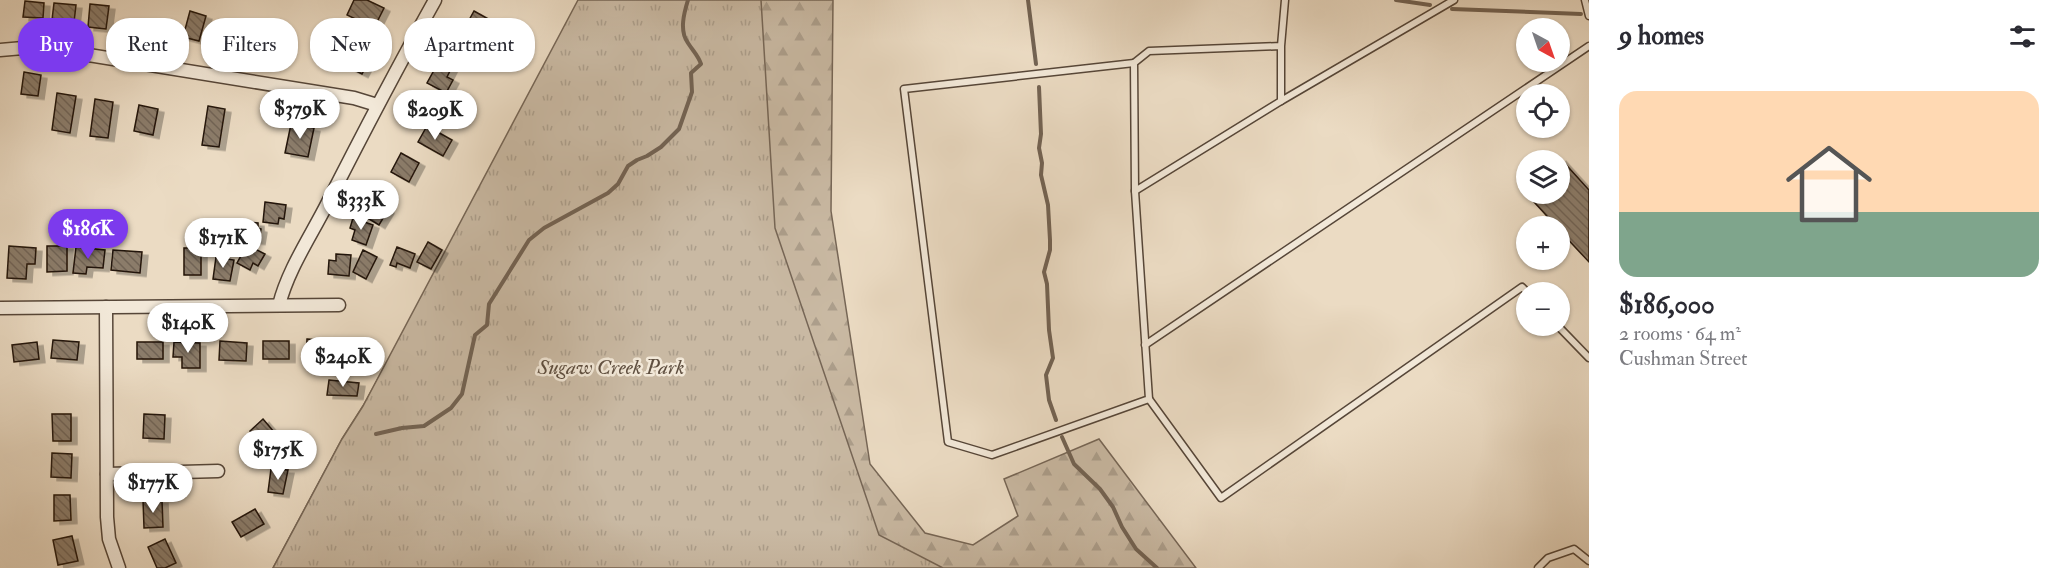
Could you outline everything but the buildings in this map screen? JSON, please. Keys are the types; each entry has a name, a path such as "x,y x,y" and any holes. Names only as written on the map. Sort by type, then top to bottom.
{"street":[{"path":"279,305 282,292 296,263 377,105 435,0"},
{"path":"0,50 37,48 64,51 354,98 377,105"},
{"path":"0,308 339,305"},
{"path":"106,307 107,517 109,539 118,568"},
{"path":"108,474 218,471"}],"lane":[{"path":"1281,101 1281,46 1285,0"},
{"path":"1135,191 1281,101 1454,0"},
{"path":"1585,0 1589,16"},
{"path":"1149,399 993,455 948,442 904,89 1134,63 1149,51 1281,46"},
{"path":"1145,345 1589,46"},
{"path":"1134,63 1135,191 1149,399 1221,498 1516,290"},
{"path":"1568,336 1589,358"},
{"path":"1539,568 1548,558 1574,549 1589,561"}],"green space":[{"name":"Sugaw Creek Park","path":"578,0 761,0 775,228 879,535 943,568 273,568 342,439 363,406"},
{"name":"Sugaw Creek Park","path":"586,0 833,0 831,211 870,464 925,533 973,545 1018,516 1004,479 1099,439 1196,568 273,568 342,439 363,406"}],"waterway":[{"path":"376,434 424,426 451,408 462,394 475,335 487,325 489,304 529,240 544,228 608,193 618,184 628,166 661,147 679,129 692,92 691,73 701,64 685,38 683,28 688,0"},
{"path":"1028,0 1036,64"},
{"path":"1396,0 1430,5"},
{"path":"1452,9 1581,14"},
{"path":"1039,87 1041,134 1039,148 1042,163 1041,175 1048,205 1050,240 1050,250 1044,272 1053,358 1046,375 1049,400 1056,420"},
{"path":"1062,437 1074,464 1100,489 1113,507 1136,549 1157,568"}]}
